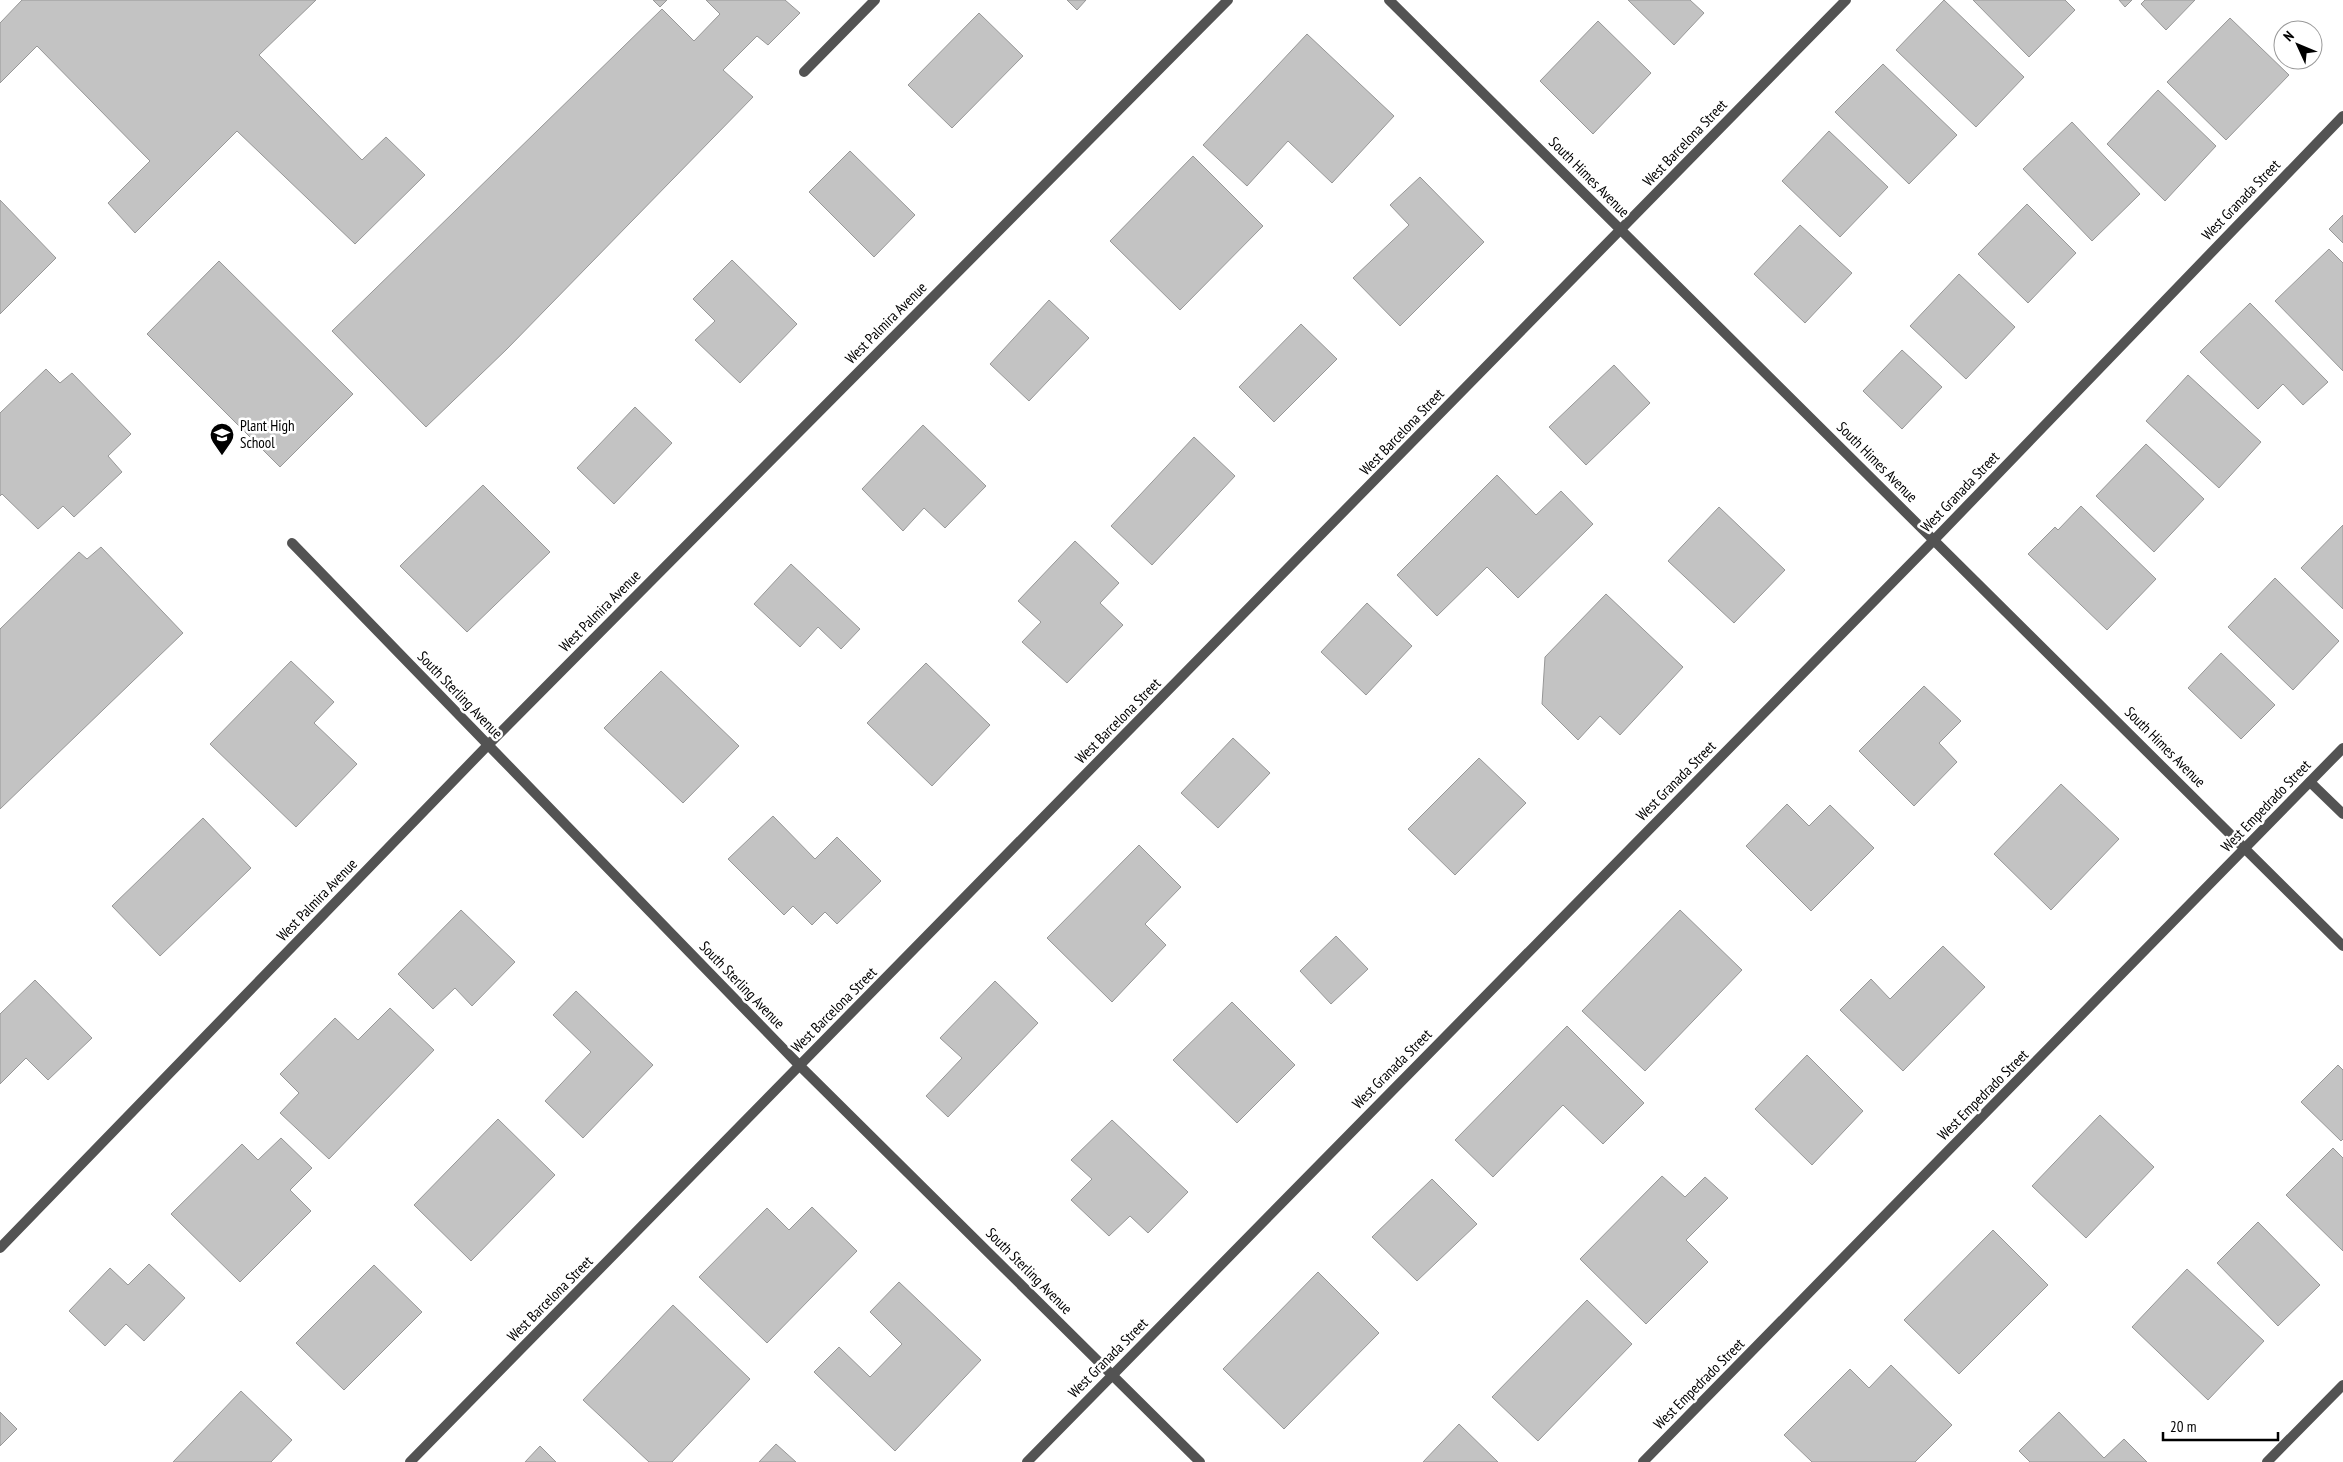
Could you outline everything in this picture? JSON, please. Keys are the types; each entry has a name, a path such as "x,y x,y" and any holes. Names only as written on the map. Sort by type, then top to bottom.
{"street":[{"path":"804,72 875,0"},
{"name":"West Palmira Avenue","path":"0,1248 488,745 1228,0"},
{"name":"South Himes Avenue","path":"1389,0 2343,946"},
{"name":"West Barcelona Street","path":"410,1462 1846,0"},
{"name":"West Granada Street","path":"1026,1462 1934,540 2343,116"},
{"name":"South Sterling Avenue","path":"292,543 800,1066 1200,1462"},
{"name":"West Empedrado Street","path":"1643,1462 2343,748"},
{"path":"2310,782 2343,814"},
{"path":"2267,1462 2343,1385"}],"building":[{"path":"22,0 316,0 259,55 362,160 386,137 425,175 355,244 237,131 135,233 108,203 150,161 37,46 0,83 0,23"},
{"path":"653,0 667,0 660,7"},
{"path":"706,0 785,0 800,13 768,45 757,36 723,70 753,97 507,349 426,427 332,331 662,9 694,41 720,14"},
{"path":"1067,0 1086,0 1077,10"},
{"path":"1628,0 1690,0 1704,13 1674,45"},
{"path":"1944,0 2024,77 1976,127 1896,50"},
{"path":"1973,0 2065,0 2075,10 2029,57"},
{"path":"2119,0 2132,0 2125,7"},
{"path":"2145,0 2195,0 2166,30 2141,4"},
{"path":"979,13 1023,56 952,128 908,85"},
{"path":"2230,18 2273,60 2273,70 2284,70 2289,75 2226,140 2167,82"},
{"path":"1598,21 1651,73 1593,134 1540,81"},
{"path":"1307,34 1394,116 1332,183 1288,141 1247,186 1203,145"},
{"path":"1883,64 1957,135 1909,184 1835,112"},
{"path":"2158,90 2216,146 2165,201 2107,144"},
{"path":"2072,122 2140,194 2092,241 2023,169"},
{"path":"1829,131 1888,187 1840,237 1782,181"},
{"path":"850,151 915,215 874,257 809,192"},
{"path":"1193,156 1263,226 1180,310 1110,241"},
{"path":"1420,177 1484,242 1400,326 1353,278 1409,225 1390,205"},
{"path":"0,200 56,258 0,314"},
{"path":"2027,204 2076,253 2028,303 1978,254"},
{"path":"2343,215 2343,243 2329,229"},
{"path":"1800,225 1852,273 1805,323 1754,274"},
{"path":"2329,249 2343,263 2343,371 2275,301"},
{"path":"732,260 797,324 740,383 695,340 715,321 693,299"},
{"path":"219,261 353,394 280,467 147,334"},
{"path":"1959,274 2015,327 1966,379 1910,326"},
{"path":"1049,300 1089,338 1029,401 990,364"},
{"path":"2250,303 2328,382 2303,405 2283,384 2258,409 2200,352"},
{"path":"1301,324 1337,359 1274,422 1239,387"},
{"path":"1902,350 1942,387 1902,429 1863,391"},
{"path":"1614,365 1650,403 1586,465 1549,427"},
{"path":"46,369 60,383 72,373 131,434 108,456 122,472 74,517 63,506 38,529 2,494 0,496 0,413"},
{"path":"2188,375 2261,442 2219,488 2146,421"},
{"path":"635,407 672,443 614,504 577,468"},
{"path":"923,425 986,486 945,528 924,508 903,531 862,489"},
{"path":"1194,437 1235,476 1152,565 1111,526"},
{"path":"2146,444 2204,499 2154,552 2096,496"},
{"path":"1497,475 1536,515 1561,491 1593,524 1518,598 1487,567 1437,616 1397,575"},
{"path":"483,485 550,552 467,632 400,566"},
{"path":"2081,506 2156,579 2107,630 2028,554 2055,527 2058,530"},
{"path":"1719,507 1785,570 1734,623 1668,561"},
{"path":"2343,525 2343,609 2301,568"},
{"path":"1075,541 1119,583 1100,603 1123,625 1067,683 1022,642 1041,622 1018,601"},
{"path":"101,547 183,633 0,809 0,629 79,552 87,559"},
{"path":"791,564 860,629 841,649 818,627 800,647 754,604"},
{"path":"2275,578 2339,641 2293,690 2228,627"},
{"path":"1606,594 1683,667 1620,735 1600,716 1578,740 1542,704 1545,657"},
{"path":"1367,603 1412,646 1366,695 1321,652"},
{"path":"2221,653 2275,705 2241,739 2188,688"},
{"path":"291,661 334,702 314,723 357,764 296,827 210,744"},
{"path":"926,663 990,725 932,786 867,723"},
{"path":"661,671 739,746 683,803 604,728"},
{"path":"1924,686 1961,721 1939,743 1957,762 1914,806 1859,751"},
{"path":"1233,738 1270,773 1218,828 1181,793"},
{"path":"1479,758 1526,803 1455,875 1408,829"},
{"path":"2061,784 2119,839 2051,910 1994,854"},
{"path":"1787,804 1809,826 1830,805 1874,848 1811,911 1746,846"},
{"path":"773,816 815,859 837,837 881,881 837,924 825,912 812,925 793,906 784,915 728,859"},
{"path":"203,818 251,868 160,956 112,906"},
{"path":"1139,845 1181,887 1145,924 1166,945 1112,1002 1047,938"},
{"path":"461,910 515,962 472,1006 455,988 433,1009 398,974"},
{"path":"1680,910 1742,970 1645,1071 1582,1011"},
{"path":"1336,936 1368,969 1331,1004 1300,971"},
{"path":"1943,946 1985,987 1903,1071 1840,1010 1871,979 1890,999"},
{"path":"35,980 92,1038 48,1080 26,1058 0,1084 0,1014"},
{"path":"995,981 1038,1023 948,1117 926,1096 962,1058 940,1038"},
{"path":"576,991 653,1065 583,1138 545,1101 591,1052 553,1015"},
{"path":"1232,1002 1295,1065 1237,1123 1173,1060"},
{"path":"390,1008 434,1050 329,1159 280,1113 299,1093 280,1074 335,1018 358,1040"},
{"path":"1567,1026 1644,1103 1603,1144 1563,1105 1493,1177 1455,1140"},
{"path":"1807,1055 1863,1111 1812,1165 1755,1109"},
{"path":"2338,1065 2343,1070 2343,1139 2341,1141 2301,1102"},
{"path":"2100,1115 2154,1167 2086,1238 2032,1186"},
{"path":"498,1119 555,1175 471,1261 414,1205"},
{"path":"1112,1120 1188,1192 1148,1233 1130,1216 1109,1236 1071,1200 1092,1179 1071,1160"},
{"path":"281,1138 312,1168 290,1190 311,1211 240,1282 171,1214 242,1144 258,1160"},
{"path":"2333,1148 2343,1158 2343,1251 2286,1195"},
{"path":"1662,1176 1685,1197 1705,1177 1728,1198 1686,1240 1708,1262 1646,1324 1580,1259"},
{"path":"1432,1179 1477,1224 1417,1281 1372,1237"},
{"path":"812,1207 857,1251 767,1343 699,1277 767,1208 789,1230"},
{"path":"2258,1222 2320,1285 2278,1326 2217,1263"},
{"path":"1993,1230 2048,1285 1959,1374 1904,1320"},
{"path":"149,1264 185,1298 144,1341 126,1324 105,1346 69,1311 110,1268 128,1285"},
{"path":"374,1265 422,1312 344,1390 296,1343"},
{"path":"2187,1269 2264,1341 2208,1400 2132,1327"},
{"path":"1318,1272 1379,1333 1284,1429 1223,1369"},
{"path":"899,1282 981,1360 895,1451 814,1372 839,1347 870,1377 902,1344 870,1312"},
{"path":"1587,1300 1632,1344 1538,1441 1492,1397"},
{"path":"673,1305 750,1379 672,1462 649,1462 583,1400"},
{"path":"1891,1365 1952,1425 1915,1462 1812,1462 1784,1435 1850,1369 1869,1388"},
{"path":"241,1391 292,1440 271,1462 173,1462"},
{"path":"0,1412 17,1429 0,1446"},
{"path":"2059,1412 2104,1458 2124,1439 2147,1462 2030,1462 2019,1451"},
{"path":"1459,1424 1498,1462 1423,1462"},
{"path":"776,1444 796,1462 759,1462"},
{"path":"540,1446 556,1462 525,1462"}],"place":[{"name":"Plant High School","path":"222,456"}]}
